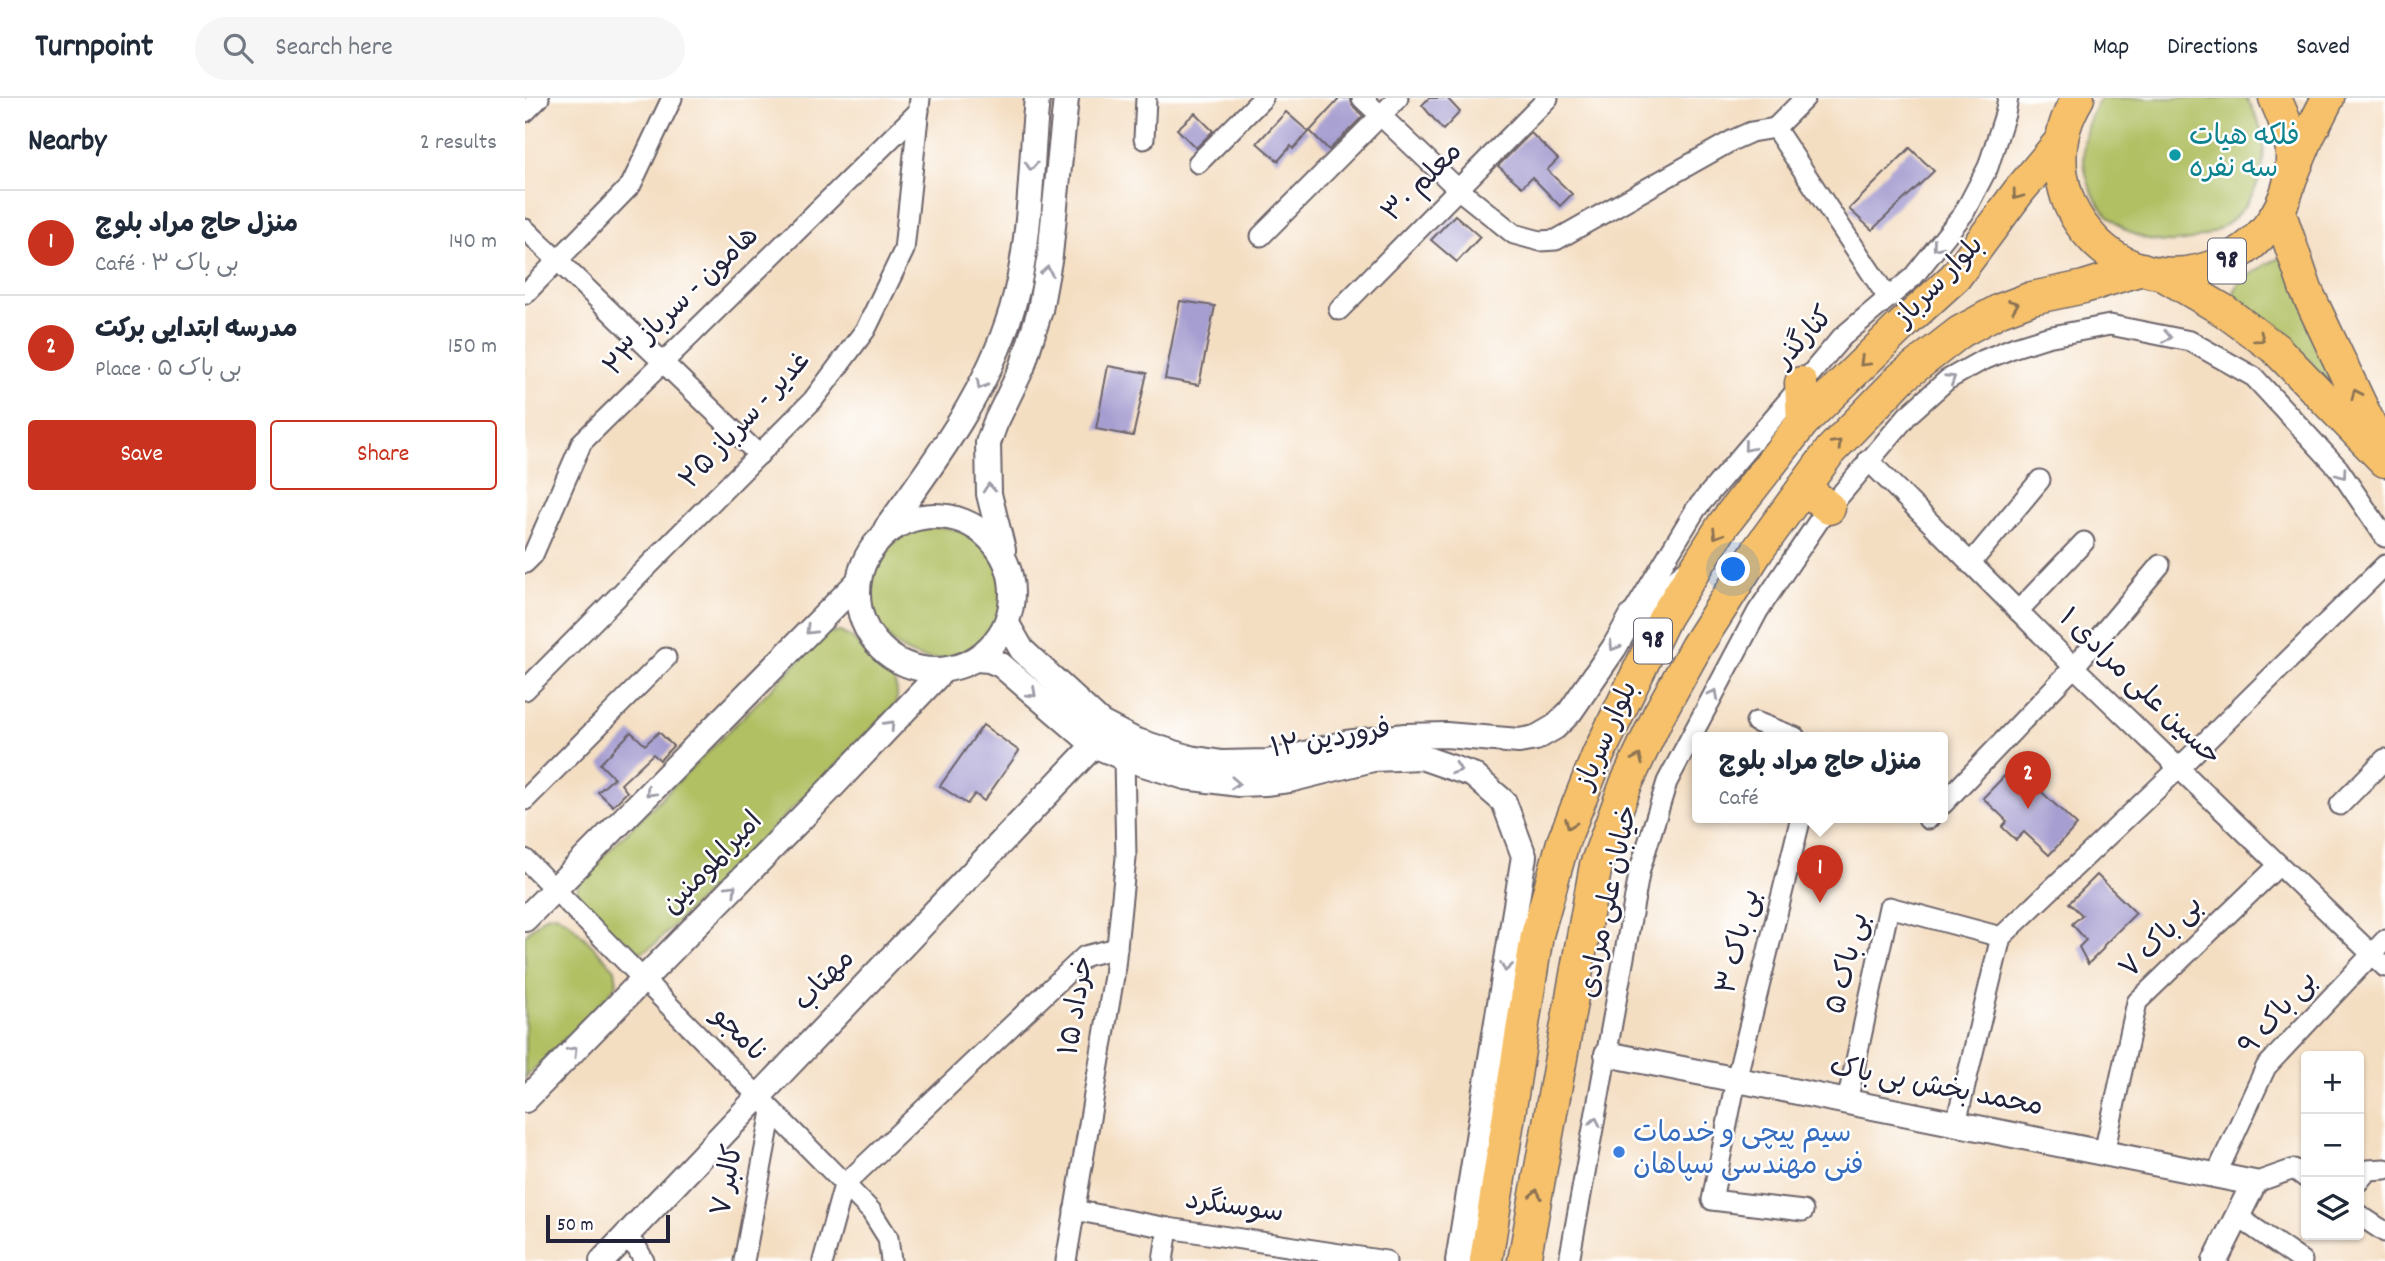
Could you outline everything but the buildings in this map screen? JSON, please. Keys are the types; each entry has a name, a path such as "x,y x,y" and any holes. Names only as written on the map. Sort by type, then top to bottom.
{"main road":[{"path":"2275,98 2286,123 2292,154 2284,198 2306,290 2385,456"},
{"path":"2284,198 2308,137 2328,98"},
{"name":"98","path":"2071,103 2060,142 2060,173 2068,203 2083,230 2105,251 2132,266 2152,271 2190,273 2218,266 2234,258 2263,234 2284,198"},
{"name":"بلوار سرباز","path":"1486,1261 1537,935 1563,842 1598,755 1665,617 1723,525 1803,422 1955,277 2019,191 2060,142"},
{"path":"2152,271 2223,310 2276,349 2385,461"},
{"name":"بلوار سرباز","path":"1524,1261 1596,866 1626,784 1659,714 1696,646 1758,550 1831,450 1902,377 1960,332 2000,310 2022,302 2152,271"},
{"path":"1801,383 1803,422"},
{"path":"1804,487 1829,508"}],"street":[{"path":"525,112 539,98"},
{"path":"525,293 631,185 672,98"},
{"path":"1037,98 1026,243 1013,307 993,362 950,440 865,559 858,582 861,617 869,634 880,648 895,659 918,669 943,670 960,667 976,659 994,644 1007,624 1013,601 1012,577 989,494 988,443 1021,368 1040,310 1050,255 1066,98"},
{"path":"1144,139 1146,98"},
{"path":"1198,163 1263,98"},
{"path":"1362,98 1458,189 1514,234 1541,242 1556,240 1733,140 1751,132 1775,128 1805,98"},
{"path":"1261,236 1398,98"},
{"name":"معلم ۳۰","path":"1339,310 1548,98"},
{"name":"کنارگذر","path":"1632,615 1696,509 1842,337 1913,277 1964,213 1988,167 2008,98"},
{"name":"هامون - سرباز ۲۳","path":"525,563 533,555 582,442 919,104"},
{"name":"غدیر - سرباز ۲۵","path":"525,690 813,400 866,329 904,250 919,104"},
{"path":"1775,128 1888,298"},
{"path":"525,229 759,455"},
{"name":"خیابان علی مرادی","path":"1694,732 1758,611 1829,508 1908,415 1947,380 1959,373 1982,361 2047,337 2110,325 2190,341 2254,377 2338,468 2385,537"},
{"name":"حسین علی مرادی ۱","path":"1868,460 2074,667 2378,962"},
{"path":"1970,564 2040,480"},
{"path":"879,539 898,524 921,516 945,515 969,522 989,536 1004,554"},
{"path":"2018,611 2084,542"},
{"path":"1948,799 2074,667 2160,565"},
{"path":"1956,1124 2001,937 2179,768 2385,565"},
{"name":"۱۲ فروردین","path":"976,659 1001,665 1094,745 1222,763 1242,763 1290,758 1346,743 1405,736 1446,735 1519,741 1537,737 1555,727 1570,712 1614,648 1632,615 1697,566"},
{"path":"525,919 858,582"},
{"name":"۱۲ فروردین","path":"1007,624 1022,650 1035,664 1129,749 1185,777 1239,784 1289,780 1373,759 1421,757 1473,775 1504,802 1524,856 1458,1261"},
{"path":"525,800 666,658"},
{"name":"امیرالمومنین","path":"525,1100 943,670"},
{"path":"1756,722 1782,732"},
{"name":"خیابان علی مرادی","path":"1569,1261 1640,869 1667,782 1692,735"},
{"name":"مهتاب","path":"602,1261 765,1104 1094,745"},
{"name":"۱۵ خرداد","path":"1066,1261 1117,948 1126,858 1129,749"},
{"path":"2340,805 2385,759"},
{"name":"بی باک ۳","path":"1800,823 1736,1080 1712,1200 1803,1211"},
{"name":"نامجو","path":"525,859 871,1211 888,1238 891,1261"},
{"name":"بی باک ۷","path":"2104,1153 2137,1002 2278,866"},
{"name":"بی باک ۵","path":"1847,1102 1889,908 2001,937"},
{"name":"بی باک ۹","path":"2216,1175 2266,1067 2378,962 2385,940"},
{"path":"823,1261 844,1185 1085,956 1117,948"},
{"name":"محمد بخش بی باک","path":"1607,1054 2254,1183"},
{"name":"کالبر ۷","path":"744,1261 765,1104"},
{"path":"2215,1261 2254,1183 2294,1169 2305,1177"},
{"path":"2362,1177 2368,1170 2385,1170"},
{"name":"سوسنگرد","path":"1074,1210 1311,1255 1386,1261"},
{"path":"2237,1216 2302,1261"},
{"path":"2364,1218 2385,1232"},
{"path":"1163,1261 1168,1228"},
{"path":"625,1237 637,1248 644,1261"}],"green space":[{"path":"2101,98 2246,98 2257,117 2263,137 2264,158 2251,197 2240,212 2209,234 2172,242 2134,234 2116,223 2102,209 2086,174 2085,135"},
{"path":"2286,255 2341,401 2305,356 2265,321 2231,299 2239,282"},
{"path":"937,527 962,532 983,547 998,568 1003,593 998,618 983,639 962,654 937,659 912,654 891,639 876,618 871,593 876,568 891,547 912,532"},
{"path":"840,632 852,638 894,681 897,696 892,710 655,944 648,949 634,951 621,943 578,895 578,884 582,877 827,633"},
{"path":"556,914 570,923 615,969 617,983 606,998 525,1078 525,935 545,916"}],"place":[{"name":"فلکه هیات سه نفره","path":"2175,155"},
{"name":"مدرسه ابتدایی برکت","path":"2028,809"},
{"name":"منزل حاج مراد بلوچ","path":"1820,903"},
{"name":"سیم پیچی و خدمات فنی مهندسی سپاهان","path":"1619,1152"}]}
